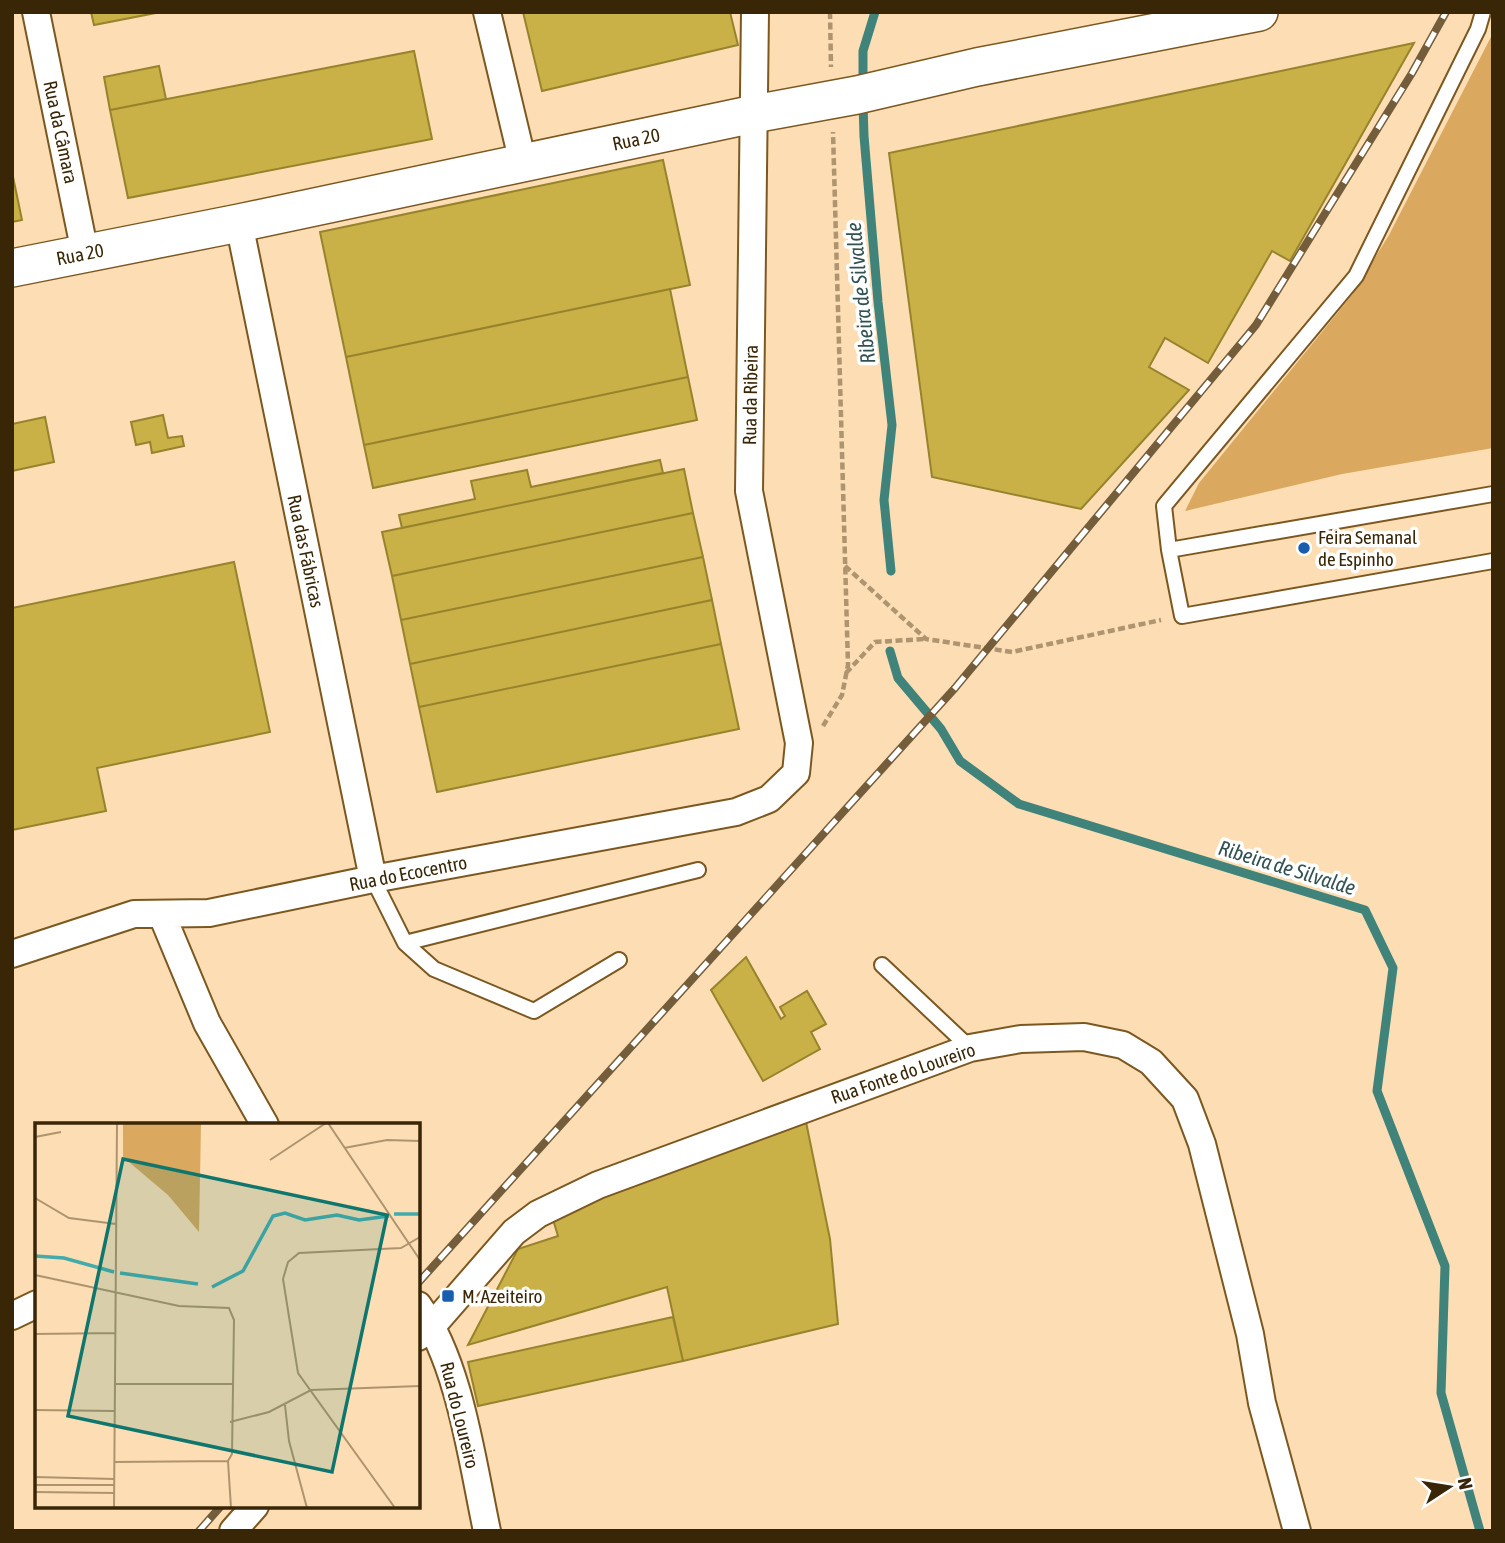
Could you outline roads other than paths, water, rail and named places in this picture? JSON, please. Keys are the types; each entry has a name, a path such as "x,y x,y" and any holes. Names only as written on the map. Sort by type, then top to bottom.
{"main road":[{"name":"Rua 20","path":"12,268 858,94 977,67 1130,25 1259,12"}],"street":[{"name":"Rua da Câmara","path":"36,12 85,253"},
{"path":"487,12 523,163"},
{"name":"Rua da Ribeira","path":"755,12 749,491 799,743 796,773"},
{"name":"Rua das Fábricas","path":"239,223 373,879"},
{"name":"Rua do Ecocentro","path":"12,954 134,914 209,913 373,879 736,812 769,799 796,773"},
{"path":"162,915 207,1023 263,1123"},
{"name":"Rua Fonte do Loureiro","path":"423,1323 514,1232 538,1214 598,1185 970,1048 1021,1039 1084,1037 1123,1045 1151,1062 1185,1099 1205,1156 1251,1334 1262,1403 1297,1531"},
{"path":"12,1316 35,1305"},
{"name":"Rua do Loureiro","path":"423,1323 446,1358 486,1531"},
{"path":"233,1531 253,1508"}],"lane":[{"path":"1483,12 1478,29 1356,276 1164,506 1169,550 1182,616 1493,561"},
{"path":"1169,550 1493,494"},
{"path":"405,943 698,870"},
{"path":"373,879 405,943 434,969 534,1011 619,960"},
{"path":"882,965 970,1048"}],"waterway":[{"name":"Ribeira de Silvalde","path":"863,85 863,51 875,12"},
{"name":"Ribeira de Silvalde","path":"863,103 878,302 892,425 884,500 891,571"},
{"name":"Ribeira de Silvalde","path":"890,651 898,678 941,729 960,761 1019,804 1365,910 1393,968 1377,1091 1445,1266 1441,1393 1480,1531"}],"railway":[{"path":"420,1281 955,688 1256,325 1412,73 1446,12"},
{"path":"199,1531 219,1508"}],"place":[{"name":"Feira Semanal de Espinho","path":"1304,548"},
{"name":"M. Azeiteiro","path":"448,1296"}]}
